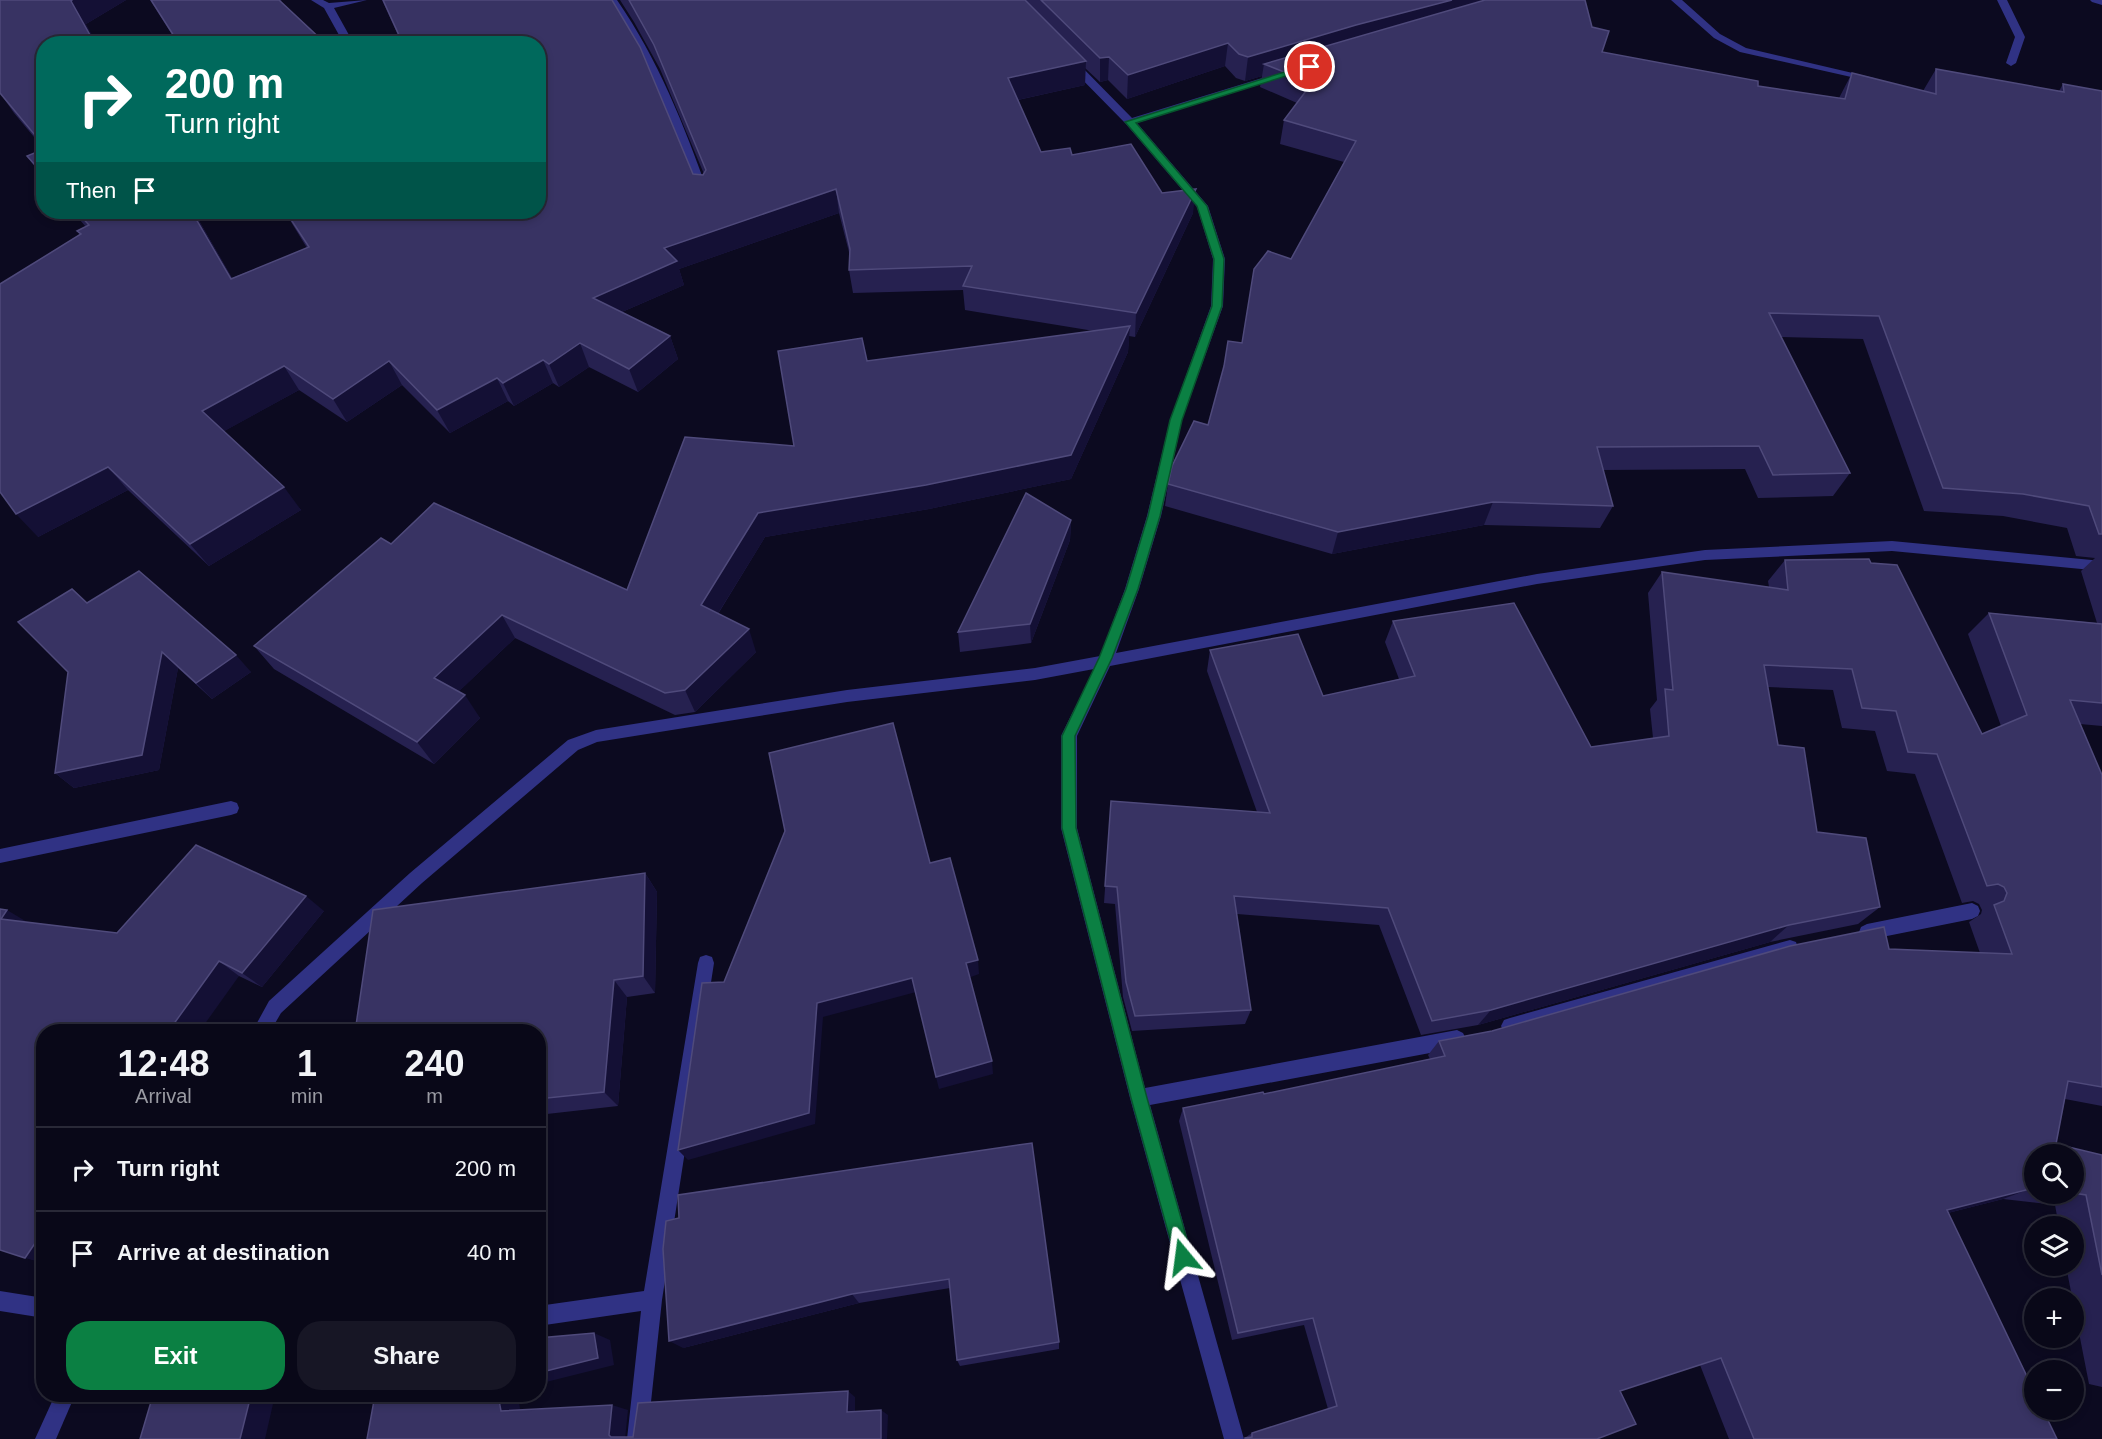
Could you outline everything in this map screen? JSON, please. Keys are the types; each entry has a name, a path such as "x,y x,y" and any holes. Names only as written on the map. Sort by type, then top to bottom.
{"street":[{"path":"316,0 328,6 345,36"},
{"path":"328,6 362,0"},
{"path":"612,0 652,65 680,127 705,195"},
{"path":"1676,0 1718,36 1743,50 1880,80"},
{"path":"2002,0 2020,37 2011,63"},
{"path":"2095,0 2102,2"},
{"path":"1059,51 1130,122 1202,206 1219,259 1217,306 1176,420 1154,516 1132,589 1106,658 1068,736 1069,828 1139,1098 1234,1439"},
{"path":"1130,122 1288,74"},
{"path":"265,1024 274,1007 416,878 573,745 596,736 836,697 1035,674 1106,658 1537,579 1705,555 1892,546 2102,566"},
{"path":"0,856 231,808"},
{"path":"1849,936 1972,911"},
{"path":"1139,1098 1485,1033 1770,952 1804,945"},
{"path":"637,1439 652,1300 706,963"},
{"path":"546,1315 652,1300"},
{"path":"0,1301 36,1307"},
{"path":"45,1439 62,1402"}],"building":[{"path":"0,0 72,0 91,36 36,36 36,136 0,93"},
{"path":"151,0 279,0 317,36 174,36"},
{"path":"383,0 612,0 640,47 693,174 703,175 706,170 654,45 629,0 1025,0 1086,61 1008,78 1041,152 1070,148 1072,155 1131,144 1162,193 1196,189 1136,313 963,286 972,266 849,270 850,249 836,189 664,248 677,261 593,298 670,336 629,369 580,343 549,364 543,360 503,383 497,378 437,410 389,361 333,399 284,366 202,411 284,487 190,544 108,467 16,514 0,492 0,284 81,234 77,231 89,225 83,219 196,219 231,279 309,247 291,219 546,219 546,36 399,36"},
{"path":"1041,0 1452,0 1248,57 1239,54 1228,43 1128,75 1109,57 1100,58"},
{"path":"1485,0 1585,0 1592,27 1609,31 1602,52 1758,81 1758,86 1845,99 1852,73 1936,94 1936,69 2064,92 2063,84 2102,91 2102,534 2099,534 2089,506 2023,494 1943,488 1879,316 1769,313 1850,473 1773,475 1759,446 1597,447 1613,506 1493,502 1338,532 1168,484 1172,466 1194,421 1208,425 1224,366 1228,341 1242,343 1254,269 1268,251 1291,259 1356,141 1284,120 1312,83 1264,64"},
{"path":"36,152 36,166 27,156"},
{"path":"1130,326 1071,455 926,485 758,513 701,605 749,629 685,690 665,693 502,615 434,678 465,695 417,742 254,646 381,538 391,544 434,503 627,590 685,437 794,446 778,351 862,338 867,361"},
{"path":"1026,493 1071,520 1030,624 958,632"},
{"path":"1869,559 1871,563 1897,565 1982,734 2027,715 1989,613 2102,624 2102,703 2070,700 2102,775 2102,1087 2068,1081 2056,1144 2024,1144 2024,1191 1947,1210 2024,1370 2024,1420 2048,1420 2057,1439 1754,1439 1721,1358 1620,1391 1636,1424 1597,1439 1245,1439 1252,1437 1252,1433 1337,1406 1313,1318 1238,1333 1183,1108 1263,1092 1264,1094 1445,1056 1439,1041 1492,1031 1790,946 1884,927 1889,949 2012,954 1994,905 2004,901 2007,893 2004,887 1998,884 1987,886 1937,754 1908,752 1896,711 1862,708 1852,669 1764,665 1778,745 1804,748 1817,832 1866,838 1880,907 1789,925 1491,1010 1432,1021 1388,908 1234,896 1251,1010 1135,1016 1126,982 1117,887 1105,886 1111,801 1270,813 1210,650 1298,634 1323,696 1415,676 1393,621 1514,603 1591,747 1669,736 1665,689 1673,690 1662,572 1788,590 1785,560"},
{"path":"139,571 236,655 196,683 162,652 142,755 55,773 68,672 18,622 72,589 87,603"},
{"path":"893,723 930,863 950,858 978,960 966,963 992,1061 936,1077 912,978 817,1003 809,1113 678,1150 702,983 724,982 785,831 769,753"},
{"path":"196,845 306,896 242,973 219,961 174,1024 36,1024 36,1242 25,1258 0,1250 0,909 7,910 1,919 117,933"},
{"path":"645,873 643,976 614,980 604,1092 546,1098 546,1024 356,1024 373,910"},
{"path":"1032,1143 1059,1342 957,1360 949,1279 852,1294 669,1341 663,1249 666,1221 679,1218 678,1195"},
{"path":"2084,1151 2102,1155 2102,1275 2086,1195 2084,1195"},
{"path":"594,1333 598,1358 546,1371 546,1337"},
{"path":"848,1391 847,1412 881,1410 881,1439 367,1439 374,1402 499,1402 501,1411 612,1405 609,1435 611,1437 633,1437 638,1403"},
{"path":"151,1402 249,1402 240,1439 140,1439"}],"route":[{"path":"1183,1257 1069,828 1068,736 1106,658 1132,589 1154,516 1176,420 1217,306 1219,259 1202,206 1130,122 1310,67"}]}
